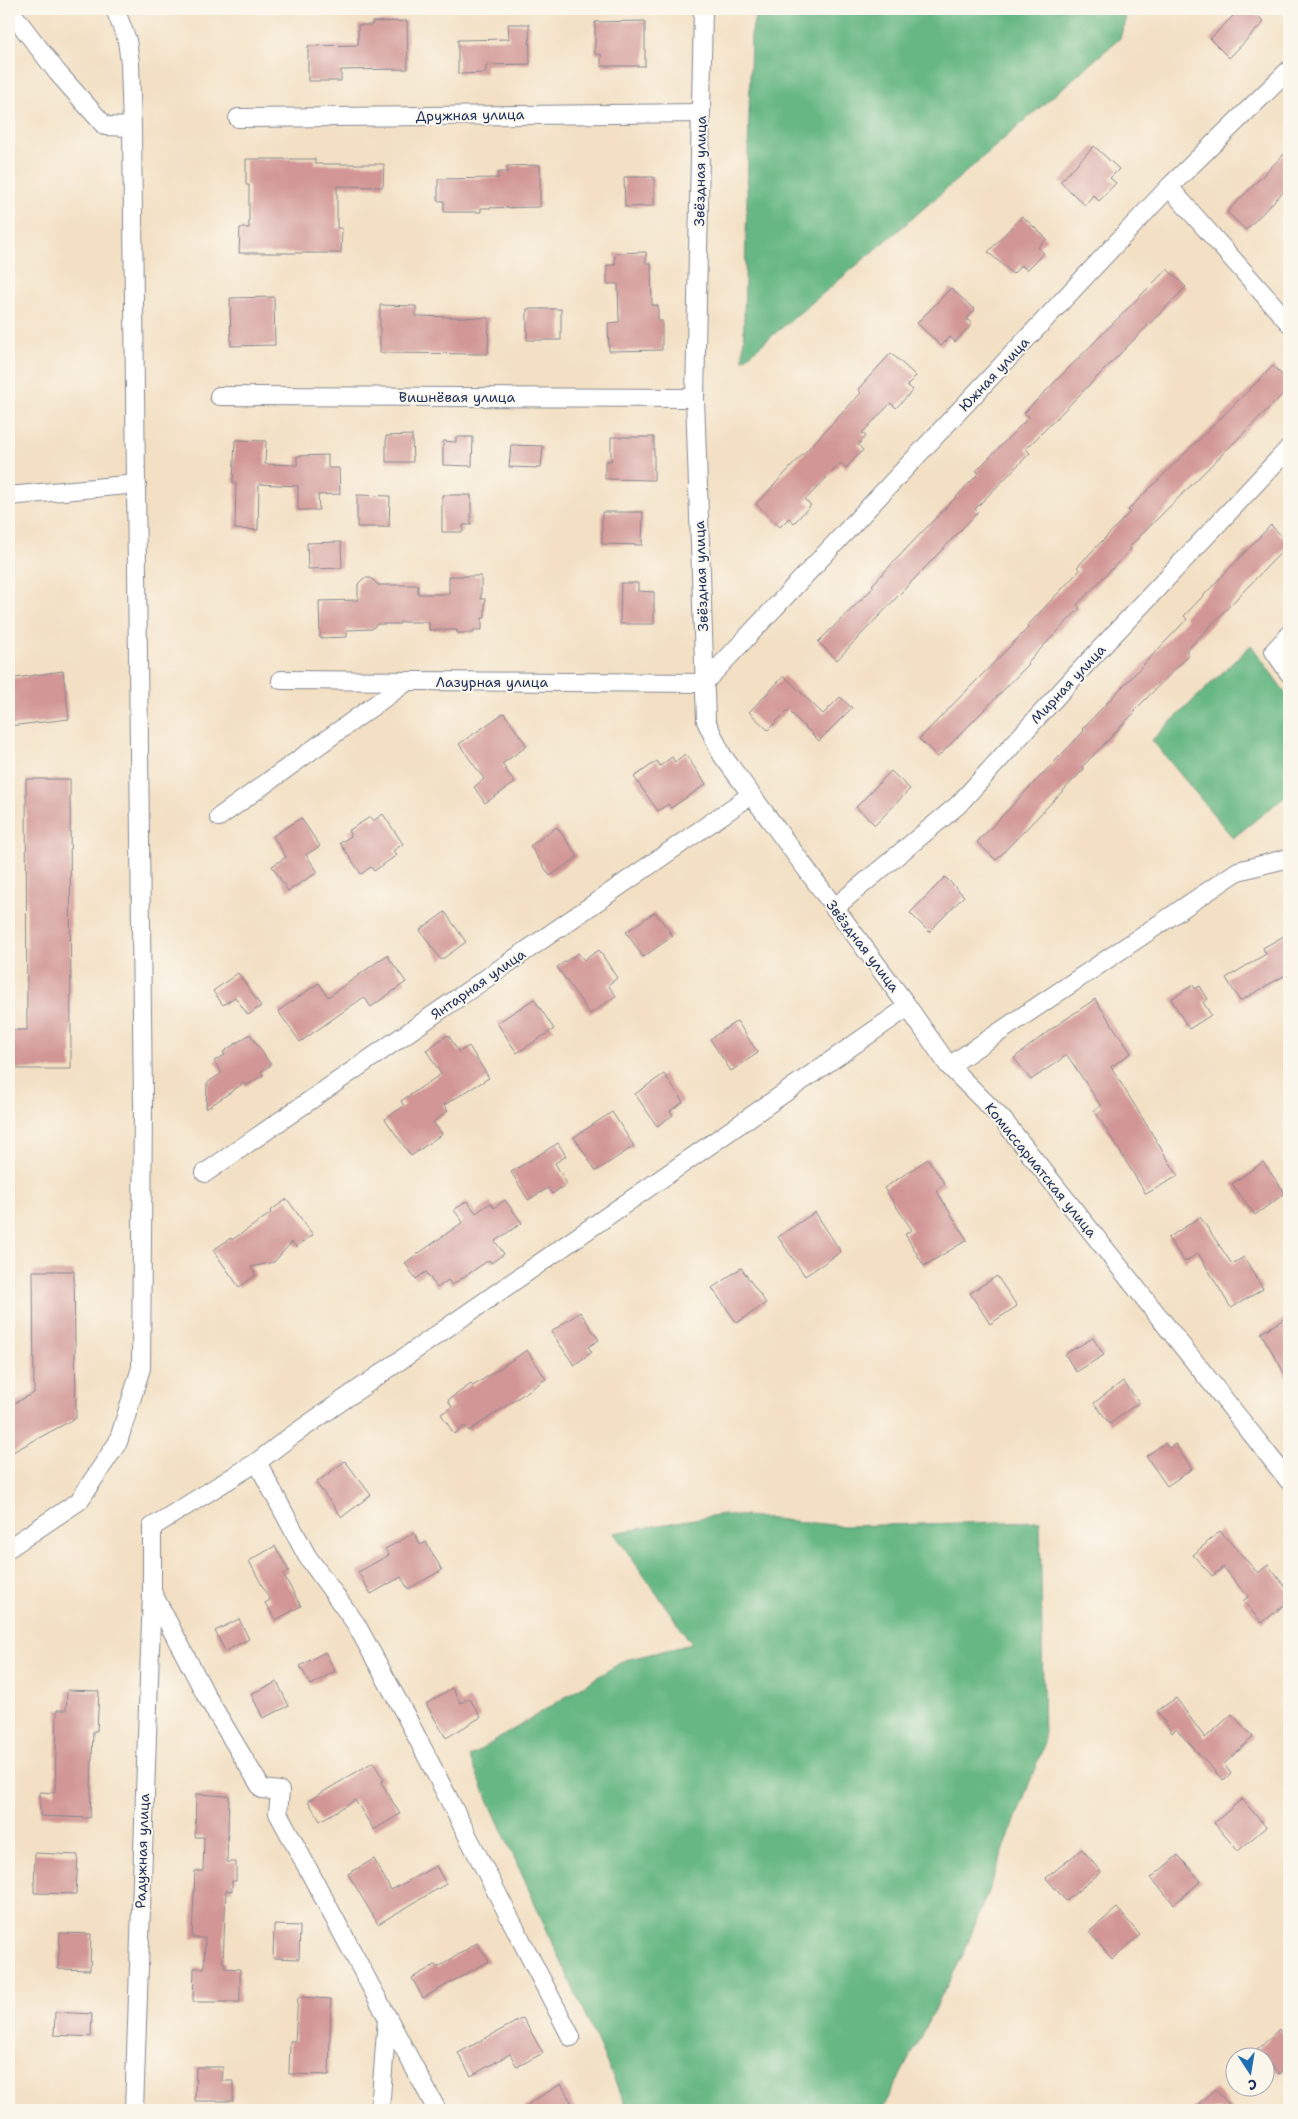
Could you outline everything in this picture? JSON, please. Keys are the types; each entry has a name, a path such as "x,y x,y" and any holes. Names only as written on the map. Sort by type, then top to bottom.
{"street":[{"path":"9,9 57,72 105,126 132,127"},
{"path":"9,1548 79,1501 118,1442 141,1368 143,1105 132,127 130,63 127,40 115,9"},
{"name":"Звёздная улица","path":"702,9 695,398 706,721 722,755 908,1007 948,1066"},
{"name":"Южная улица","path":"704,683 1169,187 1289,70"},
{"name":"Дружная улица","path":"238,118 701,113"},
{"path":"1169,187 1289,323"},
{"name":"Вишнёвая улица","path":"219,396 695,398"},
{"name":"Мирная улица","path":"834,908 958,805 1086,664 1289,448"},
{"path":"9,496 137,484"},
{"path":"1289,635 1274,651 1289,673"},
{"name":"Лазурная улица","path":"281,680 704,683"},
{"path":"219,817 408,681"},
{"name":"Янтарная улица","path":"205,1173 751,795"},
{"path":"948,1066 1238,871 1289,858"},
{"path":"571,2037 406,1716 356,1624 307,1556 257,1462 908,1007"},
{"name":"Комиссариатская улица","path":"948,1066 1003,1120 1289,1481"},
{"name":"Радужная улица","path":"134,2110 152,1592 152,1527 257,1462"},
{"path":"152,1592 207,1697 262,1789 280,1791 278,1812 437,2110"},
{"path":"380,2110 387,2019"}],"green space":[{"path":"757,9 1128,9 1120,38 893,235 743,360 751,35"},
{"path":"1251,645 1289,698 1289,793 1233,838 1152,740"},
{"path":"723,1514 843,1526 1040,1521 1044,1745 964,1953 882,2110 628,2110 469,1757 625,1660 692,1644 614,1533"}],"building":[{"path":"1240,9 1251,9 1264,22 1229,58 1210,39"},
{"path":"407,21 408,69 341,70 341,81 308,81 308,46 358,45 358,25 372,25 372,22"},
{"path":"645,21 645,66 601,66 601,54 595,54 595,22"},
{"path":"508,24 529,24 530,64 486,65 486,73 458,74 458,40 509,39"},
{"path":"1094,146 1119,169 1110,178 1116,183 1099,201 1093,195 1085,205 1060,182"},
{"path":"1289,149 1289,186 1246,230 1227,212"},
{"path":"246,159 315,159 315,164 384,164 383,187 337,186 337,228 342,228 341,253 239,253 240,228 249,228 249,185 246,185"},
{"path":"540,165 540,207 481,208 481,212 444,212 444,201 438,201 438,179 498,178 498,172 508,172 507,166"},
{"path":"624,177 654,177 654,206 625,207"},
{"path":"1022,216 1047,239 1038,247 1044,253 1027,270 1021,265 1013,274 988,252"},
{"path":"646,252 646,263 651,263 652,305 658,305 658,321 662,321 662,350 609,351 608,323 619,322 618,284 607,284 607,265 615,265 615,253"},
{"path":"1167,269 1186,287 1026,449 1030,453 975,509 978,512 837,660 818,642 874,587 872,585 979,473 976,471 1029,417 1024,413"},
{"path":"951,288 975,310 967,319 972,324 955,342 950,337 941,346 917,323"},
{"path":"274,297 275,345 231,346 230,298"},
{"path":"380,305 416,306 416,316 489,318 488,354 380,353"},
{"path":"527,309 561,309 561,340 527,340"},
{"path":"891,353 916,376 907,385 913,390 896,408 891,403 862,433 866,436 858,445 863,450 846,468 841,463 805,500 811,505 794,523 789,518 780,527 756,504 861,393 858,389"},
{"path":"1273,366 1289,382 1289,388 1129,547 1131,549 1077,605 1080,608 1027,663 1029,664 938,757 919,739 1028,628 1027,626 1080,570 1077,567 1130,512 1128,510"},
{"path":"412,435 413,462 386,462 386,436"},
{"path":"456,437 473,437 472,466 443,465 443,441 456,442"},
{"path":"611,437 654,437 654,480 605,479 605,461 611,461"},
{"path":"235,440 266,441 265,464 297,465 297,456 328,455 328,468 339,468 340,494 318,495 319,510 298,510 298,486 259,484 258,530 235,529 236,483 233,483"},
{"path":"511,445 543,446 541,468 509,467"},
{"path":"357,495 390,496 389,527 357,527"},
{"path":"442,495 471,495 471,525 463,525 463,532 442,532"},
{"path":"602,512 643,512 642,545 602,544"},
{"path":"1271,525 1289,544 1186,651 1189,655 1082,767 1084,769 996,860 977,842 1084,731 1082,729 1187,619 1184,616"},
{"path":"341,542 342,568 308,569 307,543"},
{"path":"449,576 481,576 481,599 485,599 485,618 482,618 482,630 474,630 474,633 457,633 457,630 429,630 429,622 400,622 400,624 377,624 372,629 347,630 347,637 320,638 319,601 358,600 358,584 364,578 371,578 378,585 418,585 418,594 449,594"},
{"path":"621,583 638,583 638,591 654,592 654,624 620,624"},
{"path":"63,671 69,719 9,726 9,679"},
{"path":"784,676 823,714 840,697 852,708 819,741 788,710 768,730 749,712"},
{"path":"504,713 527,746 502,764 515,783 485,803 474,787 484,779 459,744"},
{"path":"685,754 706,784 671,808 668,804 658,811 634,777 657,761 660,766 672,757 675,762"},
{"path":"891,771 910,789 875,825 856,807"},
{"path":"26,779 70,779 71,1069 9,1069 9,1030 27,1030"},
{"path":"383,814 403,844 393,851 397,855 374,871 371,867 361,874 340,843 351,836 348,831 370,817 373,821"},
{"path":"301,818 320,846 306,855 318,872 288,891 272,866 286,857 273,836"},
{"path":"557,827 578,857 550,876 530,846"},
{"path":"945,877 964,896 929,932 910,913"},
{"path":"445,912 466,942 441,960 420,930"},
{"path":"655,912 673,936 643,957 626,932"},
{"path":"1289,933 1289,973 1240,1001 1226,978 1266,954 1263,948"},
{"path":"599,950 617,978 608,985 616,996 590,1014 557,967 578,953 584,960"},
{"path":"387,955 406,982 371,1007 364,997 300,1042 278,1011 319,983 328,997"},
{"path":"238,973 261,1006 248,1015 235,997 223,1005 213,991"},
{"path":"1193,985 1195,989 1200,986 1208,999 1203,1002 1211,1015 1189,1029 1171,999"},
{"path":"534,999 554,1029 517,1053 497,1023"},
{"path":"1095,999 1131,1053 1111,1067 1178,1176 1146,1194 1094,1110 1101,1106 1067,1055 1031,1080 1014,1058"},
{"path":"737,1021 758,1053 731,1071 710,1039"},
{"path":"250,1034 271,1065 261,1072 263,1075 246,1086 244,1083 206,1109 207,1083 222,1073 214,1061 225,1055 223,1052"},
{"path":"448,1035 459,1052 469,1046 489,1078 444,1105 448,1111 433,1122 442,1134 411,1156 385,1119 404,1106 401,1101 441,1074 426,1050"},
{"path":"664,1074 683,1102 670,1111 673,1115 657,1126 635,1094"},
{"path":"612,1112 634,1146 596,1171 574,1137"},
{"path":"558,1143 566,1156 555,1163 567,1184 552,1194 548,1188 528,1200 511,1172"},
{"path":"928,1159 945,1184 936,1190 967,1240 924,1266 905,1234 912,1230 884,1188"},
{"path":"1263,1162 1285,1193 1255,1215 1232,1184"},
{"path":"287,1199 313,1235 296,1247 292,1242 274,1262 251,1267 256,1275 239,1287 213,1250 231,1238 232,1240 271,1213 270,1211"},
{"path":"505,1200 522,1223 495,1241 504,1254 491,1263 489,1260 452,1285 448,1280 437,1288 426,1272 416,1279 405,1263 463,1222 454,1210 467,1201 476,1213 490,1203 494,1208"},
{"path":"815,1212 841,1252 805,1276 778,1237"},
{"path":"1200,1217 1232,1264 1244,1257 1263,1289 1231,1308 1198,1253 1185,1262 1168,1238"},
{"path":"741,1268 766,1303 737,1323 712,1288"},
{"path":"33,1271 74,1271 76,1418 9,1454 9,1406 34,1393"},
{"path":"997,1276 1017,1306 990,1324 970,1293"},
{"path":"580,1312 599,1340 588,1347 592,1352 574,1365 551,1332"},
{"path":"1289,1316 1289,1381 1261,1333"},
{"path":"1093,1338 1104,1355 1076,1372 1065,1354"},
{"path":"527,1350 546,1379 469,1431 465,1426 454,1434 441,1414 452,1407 448,1400 471,1384 473,1386"},
{"path":"1123,1381 1139,1402 1110,1424 1094,1403"},
{"path":"1165,1443 1169,1448 1175,1444 1192,1469 1167,1486 1146,1456"},
{"path":"345,1461 371,1495 342,1517 316,1483"},
{"path":"1220,1531 1258,1573 1268,1565 1289,1592 1289,1601 1262,1623 1243,1601 1248,1597 1223,1567 1212,1576 1193,1555"},
{"path":"414,1533 421,1545 426,1542 442,1570 408,1589 401,1577 371,1594 358,1572 389,1555 385,1549"},
{"path":"275,1546 289,1571 283,1574 301,1606 276,1620 265,1603 270,1600 249,1561"},
{"path":"239,1619 249,1639 225,1651 215,1631"},
{"path":"325,1652 335,1671 311,1685 300,1666"},
{"path":"277,1682 289,1706 263,1718 251,1694"},
{"path":"452,1688 461,1703 469,1698 481,1717 446,1738 426,1704"},
{"path":"67,1690 99,1691 97,1731 93,1731 90,1818 40,1816 40,1792 55,1793 57,1710 66,1710"},
{"path":"1176,1698 1205,1738 1232,1714 1253,1737 1224,1764 1231,1774 1223,1780 1176,1729 1172,1733 1157,1711"},
{"path":"373,1762 384,1780 381,1782 400,1814 374,1830 355,1800 320,1821 308,1801"},
{"path":"196,1794 229,1796 227,1862 236,1862 236,1881 232,1881 232,1891 226,1890 223,1963 225,1963 225,1968 240,1969 240,2002 193,2002 194,1968 204,1968 205,1938 192,1938 195,1871 203,1871 204,1837 195,1837"},
{"path":"1242,1799 1266,1827 1238,1851 1214,1823"},
{"path":"1082,1849 1101,1872 1066,1901 1046,1878"},
{"path":"35,1853 78,1855 76,1894 34,1893"},
{"path":"1178,1855 1201,1881 1174,1904 1151,1878"},
{"path":"374,1859 391,1890 436,1866 446,1884 378,1924 348,1874"},
{"path":"1117,1908 1140,1935 1112,1959 1089,1932"},
{"path":"274,1925 300,1926 299,1959 273,1958"},
{"path":"60,1933 91,1934 90,1970 58,1969"},
{"path":"477,1943 489,1961 423,1998 412,1978 435,1965 437,1968"},
{"path":"298,1997 331,1999 329,2075 289,2074 290,2041 295,2041"},
{"path":"55,2012 92,2014 91,2037 54,2035"},
{"path":"523,2018 543,2053 517,2067 510,2054 471,2076 458,2053"},
{"path":"1279,2029 1289,2040 1289,2065 1279,2074 1276,2071 1276,2046 1261,2046"},
{"path":"196,2067 223,2067 222,2081 233,2081 233,2101 195,2101"},
{"path":"561,2084 576,2110 521,2110 536,2099"},
{"path":"1215,2089 1234,2110 1192,2110"}]}
